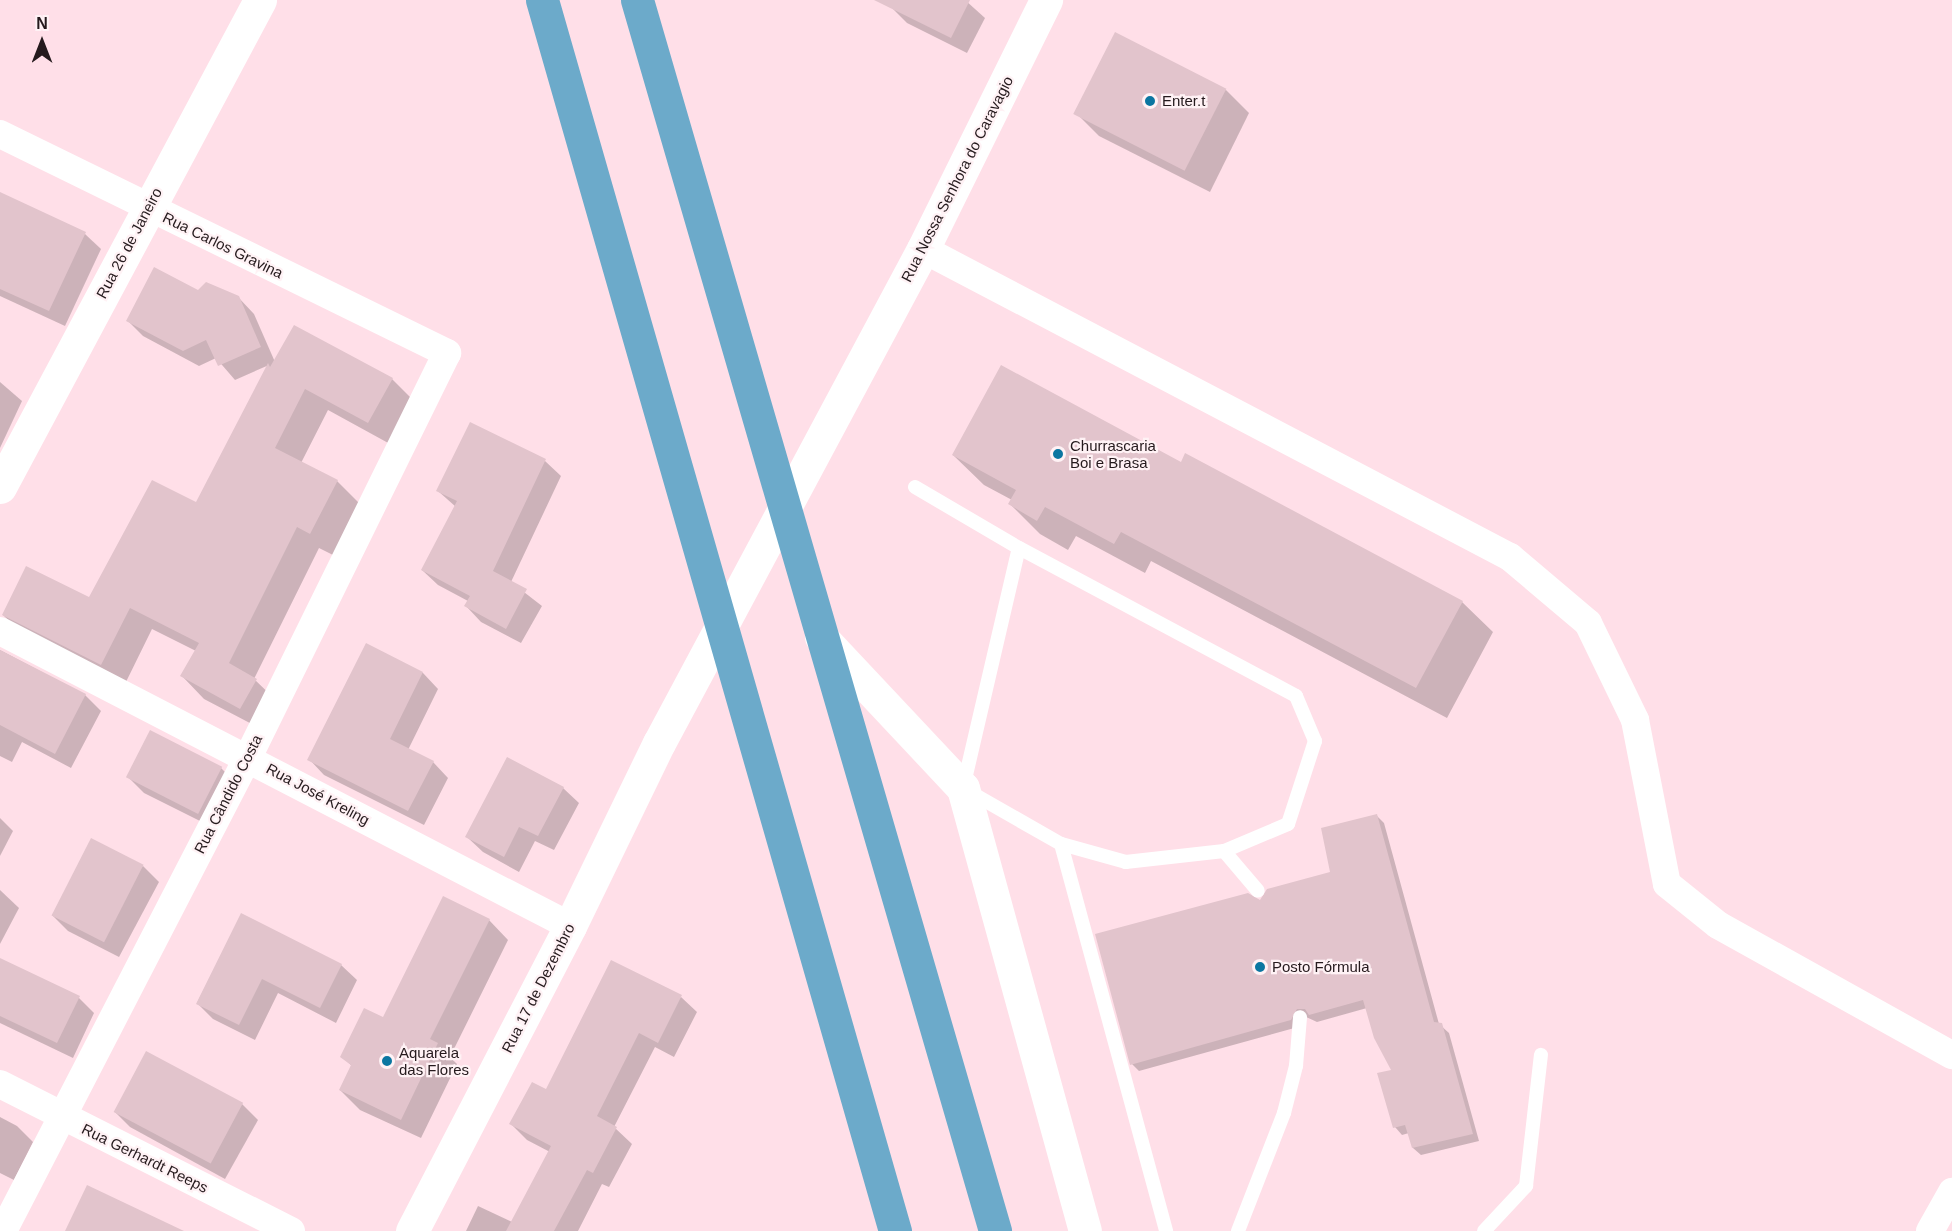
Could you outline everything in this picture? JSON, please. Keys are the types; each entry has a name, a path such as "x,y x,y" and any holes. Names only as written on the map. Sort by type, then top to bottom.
{"highway":[{"path":"542,0 895,1231"},
{"path":"637,0 995,1231"}],"main road":[{"name":"Rua 26 de Janeiro","path":"0,487 146,208 260,0"},
{"path":"644,0 653,49"},
{"name":"Rua Nossa Senhora do Caravagio","path":"659,743 923,249 1046,0"},
{"path":"821,637 963,788 1085,1231"},
{"name":"Rua 17 de Dezembro","path":"412,1231 570,926 659,743"}],"street":[{"name":"Rua Carlos Gravina","path":"0,134 146,208 447,353"},
{"path":"923,249 1510,557 1588,623 1635,720 1667,884 1718,925 1952,1054"},
{"name":"Rua Cândido Costa","path":"3,1231 248,757 447,353"},
{"name":"Rua José Kreling","path":"0,631 248,757 570,926"},
{"name":"Rua Gerhardt Reeps","path":"0,1084 291,1231"},
{"path":"1930,1231 1952,1192"}],"lane":[{"path":"915,487 1019,548 1296,696 1315,741 1288,824 1224,851 1126,862 1061,844 963,788 1019,548"},
{"path":"1061,844 1166,1231"},
{"path":"1224,851 1258,891"},
{"path":"1238,1231 1284,1113 1296,1066 1300,1017"},
{"path":"1484,1231 1526,1186 1541,1055"}],"building":[{"path":"874,0 970,0 951,38"},
{"name":"Enter.t","path":"1115,32 1226,89 1185,171 1073,114"},
{"path":"0,192 86,232 49,311 0,289"},
{"path":"154,267 198,290 206,282 239,296 261,347 218,366 206,340 183,351 126,321"},
{"path":"294,325 393,378 368,423 305,389 275,448 338,480 310,534 297,527 229,663 257,679 240,709 180,676 199,643 130,608 101,665 2,615 26,566 89,597 152,480 196,502 268,363 270,367"},
{"path":"1001,365 1181,462 1185,453 1463,601 1416,688 1121,532 1114,544 1045,507 1037,521 1008,504 1016,490 952,455"},
{"path":"470,422 546,459 493,571 527,589 506,629 464,606 470,596 421,570 457,501 436,491"},
{"path":"366,643 423,672 390,739 434,761 408,811 307,760"},
{"path":"0,650 86,694 55,754 0,725"},
{"path":"150,730 222,767 198,814 126,777"},
{"path":"507,757 564,787 538,836 519,827 504,857 465,837"},
{"name":"Posto Fórmula","path":"1377,814 1434,1022 1442,1023 1473,1134 1412,1148 1405,1125 1393,1128 1377,1073 1391,1070 1374,1038 1363,1000 1309,1015 1305,1009 1297,1009 1291,1020 1130,1065 1095,934 1248,893 1260,900 1267,889 1330,872 1321,828"},
{"path":"91,838 144,865 104,942 52,916"},
{"path":"443,896 490,919 430,1039 438,1043 401,1120 339,1090 351,1065 340,1057 364,1008 383,1017"},
{"path":"241,913 342,964 320,1008 262,979 239,1025 196,1004"},
{"path":"0,958 80,996 57,1043 0,1016"},
{"path":"611,960 682,995 658,1043 639,1033 597,1116 617,1127 593,1173 587,1170 554,1231 506,1231 551,1146 509,1124 532,1082 546,1089"},
{"path":"146,1051 243,1103 211,1164 114,1112"},
{"path":"87,1185 184,1231 65,1231"}],"place":[{"name":"Enter.t","path":"1150,101"},
{"name":"Churrascaria Boi e Brasa","path":"1058,454"},
{"name":"Posto Fórmula","path":"1260,967"},
{"name":"Aquarela das Flores","path":"387,1061"}]}
